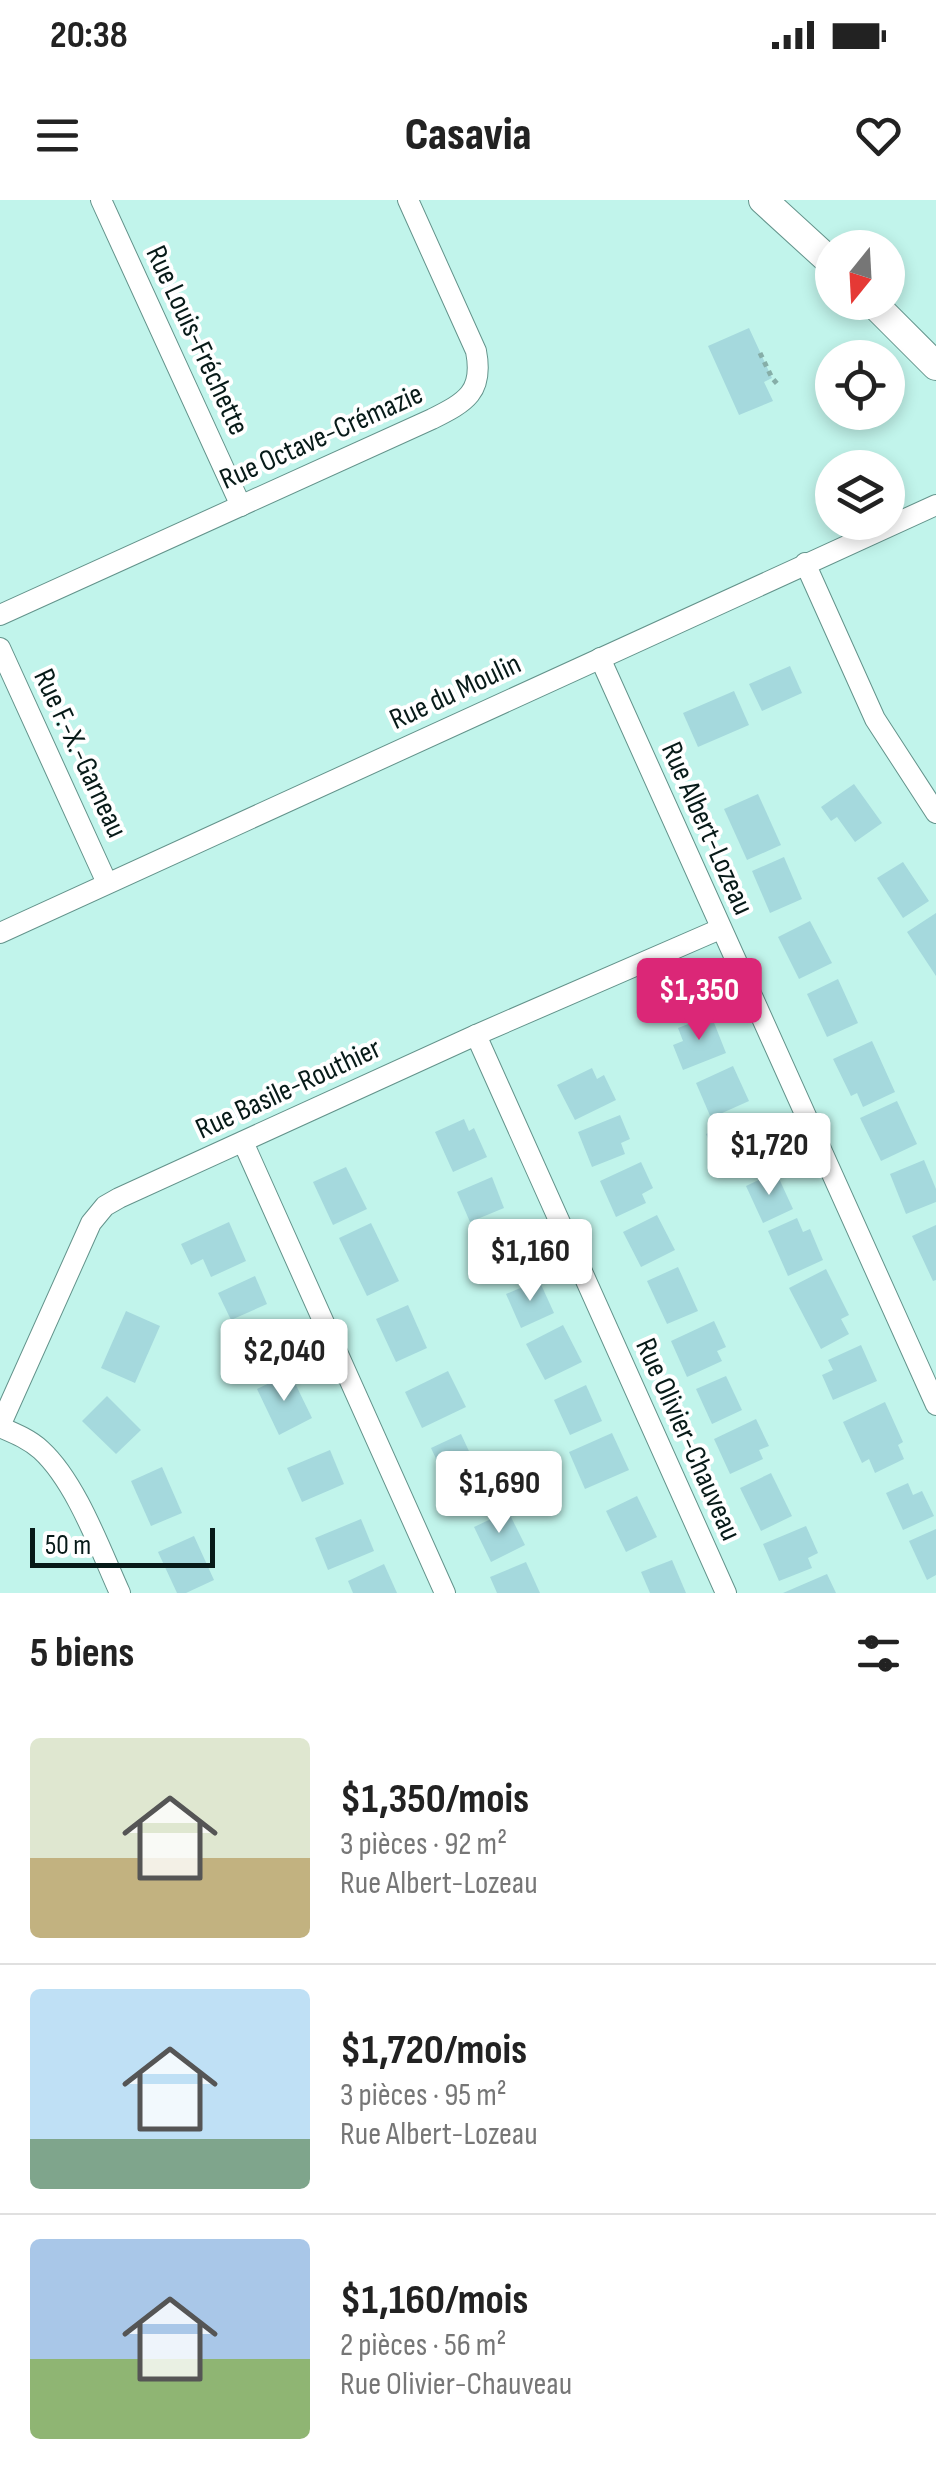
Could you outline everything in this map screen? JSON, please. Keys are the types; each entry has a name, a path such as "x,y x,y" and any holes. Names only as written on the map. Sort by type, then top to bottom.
{"main road":[{"path":"763,200 815,247"},
{"path":"890,320 936,366"}],"street":[{"name":"Rue Louis-Fréchette","path":"101,200 241,506"},
{"name":"Rue Octave-Crémazie","path":"0,615 464,402 477,380 476,351 408,200"},
{"name":"Rue du Moulin","path":"0,933 936,505"},
{"path":"805,563 864,697 936,813"},
{"name":"Rue F.-X.-Garneau","path":"0,648 107,883"},
{"name":"Rue Albert-Lozeau","path":"600,658 936,1405"},
{"name":"Rue Basile-Routhier","path":"0,1426 96,1216 120,1198 476,1035 720,929"},
{"name":"Rue Olivier-Chauveau","path":"476,1035 726,1593"},
{"path":"243,1142 445,1593"},
{"path":"0,1426 39,1448 64,1478 120,1593"}],"path":[{"path":"760,353 778,386"}],"building":[{"path":"749,328 772,378 764,382 773,401 739,415 708,346"},
{"path":"790,666 802,693 762,711 749,684"},
{"path":"734,691 749,725 698,747 683,713"},
{"path":"854,784 882,823 855,842 837,817 831,821 821,807"},
{"path":"758,794 781,845 747,860 724,809"},
{"path":"784,857 802,899 770,913 752,871"},
{"path":"903,862 929,901 903,918 877,878"},
{"path":"936,913 936,976 907,932"},
{"path":"810,921 832,963 799,979 778,937"},
{"path":"838,979 858,1023 827,1037 807,994"},
{"path":"711,1015 726,1053 683,1070 673,1045 683,1041 678,1028"},
{"path":"872,1041 895,1092 863,1107 857,1093 851,1096 833,1059"},
{"path":"733,1066 749,1101 711,1118 696,1083"},
{"path":"592,1068 597,1079 604,1075 616,1100 575,1120 557,1085"},
{"path":"897,1101 917,1144 881,1161 860,1118"},
{"path":"620,1115 630,1139 621,1143 625,1154 592,1167 578,1132"},
{"path":"751,1115 765,1148 720,1167 706,1134"},
{"path":"464,1119 469,1131 474,1128 487,1157 453,1172 435,1132"},
{"path":"924,1160 936,1189 936,1202 906,1214 890,1174"},
{"path":"641,1162 653,1188 642,1194 646,1203 616,1217 600,1181"},
{"path":"346,1167 367,1209 333,1225 313,1182"},
{"path":"776,1172 793,1209 763,1223 746,1186"},
{"path":"492,1177 504,1208 470,1222 457,1192"},
{"path":"657,1215 675,1250 641,1267 623,1232"},
{"path":"797,1218 803,1232 810,1229 823,1260 788,1276 768,1231"},
{"path":"229,1222 246,1261 211,1277 203,1259 191,1265 181,1244"},
{"path":"371,1223 399,1281 367,1296 339,1238"},
{"path":"936,1225 936,1280 933,1281 912,1236"},
{"path":"517,1227 533,1262 495,1278 480,1243"},
{"path":"678,1267 698,1311 667,1324 647,1281"},
{"path":"826,1269 849,1315 841,1319 849,1334 821,1349 789,1288"},
{"path":"255,1276 267,1304 231,1320 218,1293"},
{"path":"539,1280 554,1313 521,1328 506,1294"},
{"path":"408,1305 427,1348 396,1362 376,1319"},
{"path":"126,1311 160,1326 135,1383 101,1368"},
{"path":"714,1321 726,1347 717,1351 722,1361 687,1377 671,1341"},
{"path":"563,1325 582,1362 545,1380 526,1344"},
{"path":"264,1326 277,1356 237,1373 224,1344"},
{"path":"861,1345 877,1381 833,1400 822,1375 833,1370 828,1360"},
{"path":"448,1371 466,1407 422,1428 405,1392"},
{"path":"290,1373 312,1418 279,1435 257,1389"},
{"path":"726,1376 742,1410 712,1424 696,1389"},
{"path":"586,1385 602,1421 570,1435 554,1400"},
{"path":"107,1396 141,1430 116,1454 82,1421"},
{"path":"885,1402 903,1442 898,1445 904,1459 875,1473 869,1459 862,1463 843,1422"},
{"path":"756,1419 769,1446 759,1450 763,1459 730,1474 714,1439"},
{"path":"612,1433 629,1470 585,1489 569,1452"},
{"path":"461,1434 481,1477 451,1491 431,1448"},
{"path":"330,1450 344,1484 302,1502 287,1468"},
{"path":"162,1467 182,1513 151,1526 131,1481"},
{"path":"771,1473 792,1516 761,1531 740,1488"},
{"path":"908,1483 913,1495 922,1491 934,1516 903,1530 886,1493"},
{"path":"637,1496 657,1537 626,1552 606,1511"},
{"path":"508,1511 525,1545 491,1562 474,1527"},
{"path":"361,1519 374,1551 328,1570 315,1538"},
{"path":"806,1526 818,1553 808,1558 812,1568 779,1581 763,1544"},
{"path":"936,1529 936,1575 927,1580 909,1541"},
{"path":"194,1536 214,1580 177,1593 158,1552"},
{"path":"672,1560 686,1593 650,1593 641,1572"},
{"path":"526,1562 540,1593 497,1593 490,1577"},
{"path":"384,1564 397,1593 353,1593 348,1581"},
{"path":"827,1574 836,1593 783,1593"}]}
